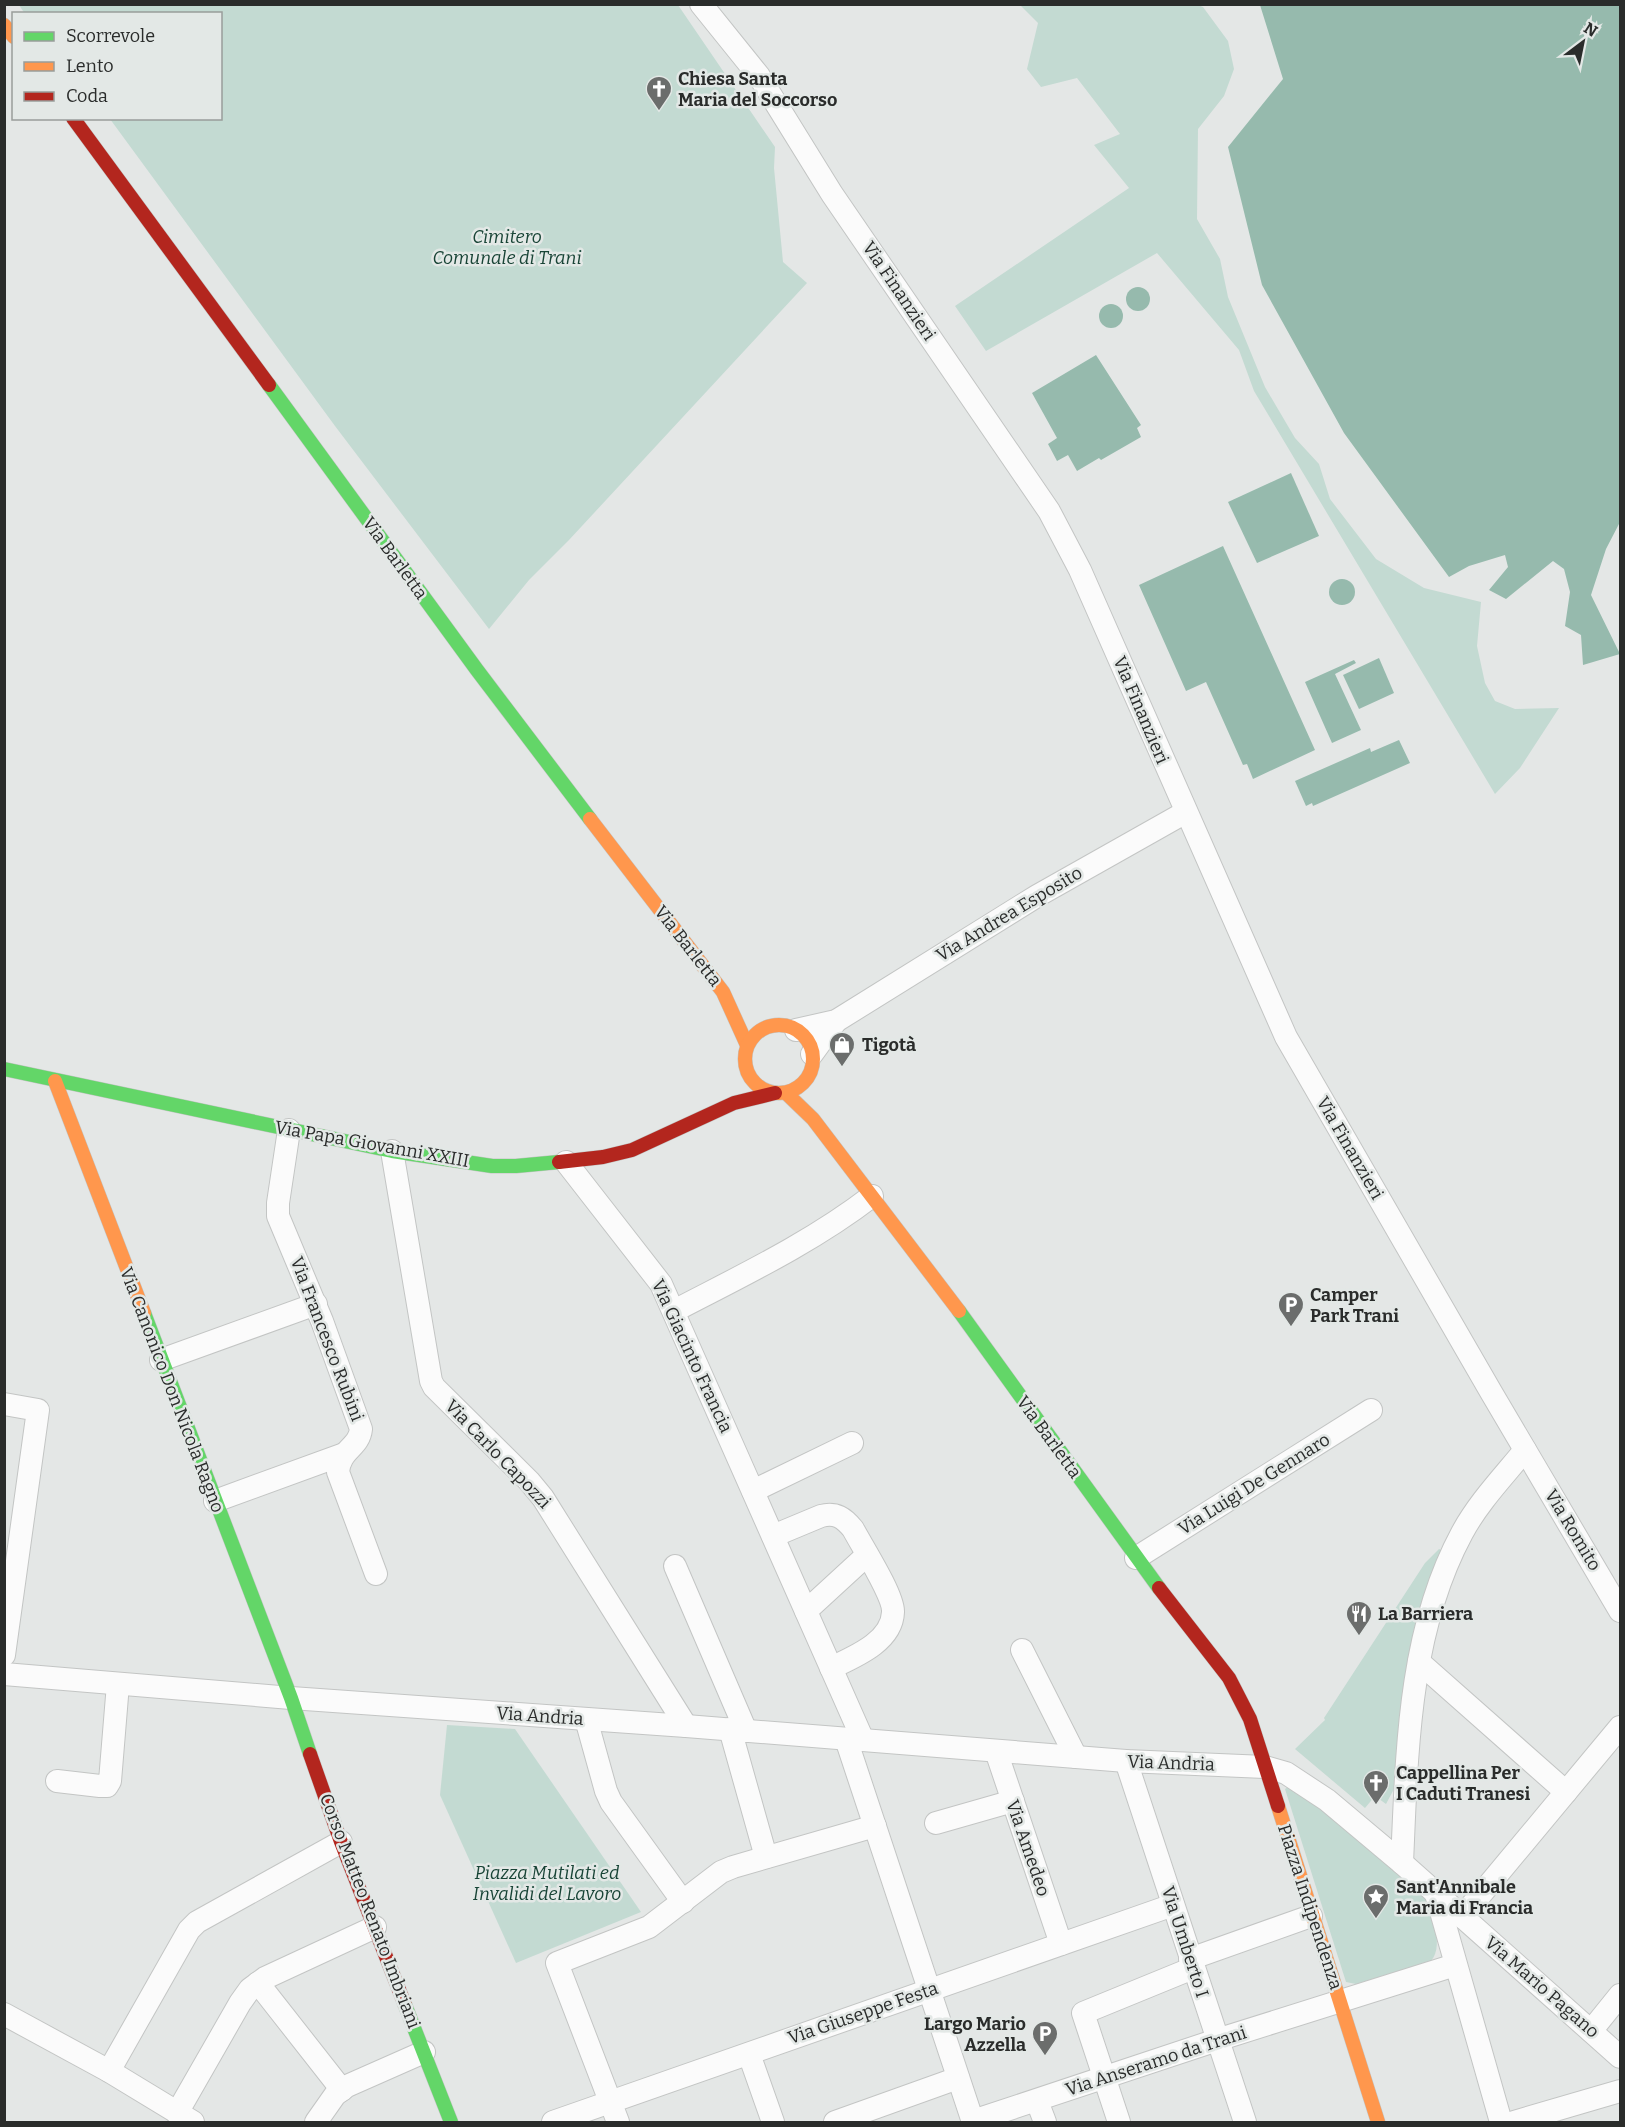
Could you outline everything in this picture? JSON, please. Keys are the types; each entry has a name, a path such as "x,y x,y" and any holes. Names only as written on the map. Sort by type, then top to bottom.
{"street":[{"name":"Via Finanzieri","path":"702,4 759,76 832,194 1049,511 1080,570 1286,1037 1525,1450"},
{"name":"Via Barletta","path":"74,120 477,670 723,992 747,1045 745,1066 749,1076 756,1085 765,1090 781,1093 813,1119 950,1299 1136,1558 1229,1678 1250,1719 1265,1767"},
{"name":"Via Andrea Esposito","path":"796,1030 837,1021 1037,896 1185,812"},
{"name":"Via Barletta","path":"723,992 759,1020"},
{"path":"747,1045 760,1031 759,1020 796,1030 809,1045 812,1054"},
{"name":"Via Andrea Esposito","path":"812,1054 837,1021"},
{"name":"Via Barletta","path":"812,1054 813,1064 805,1081 813,1119"},
{"name":"Via Papa Giovanni XXIII","path":"4,1069 55,1082 392,1151 492,1166 566,1162 632,1150 734,1103 781,1093"},
{"path":"734,1103 749,1076"},
{"path":"781,1093 796,1088 805,1081"},
{"name":"Via Canonico Don Nicola Ragno","path":"55,1082 291,1698"},
{"name":"Via Francesco Rubini","path":"289,1130 278,1216 316,1304 361,1429 357,1441 344,1454 338,1473 376,1574"},
{"name":"Via Carlo Capozzi","path":"392,1151 431,1381 434,1387 529,1481 543,1498 686,1726"},
{"name":"Via Giacinto Francia","path":"566,1162 661,1284 831,1668 855,1740 875,1826 973,2122"},
{"path":"674,1311 810,1239 842,1219 872,1196"},
{"path":"161,1360 316,1304"},
{"path":"4,1404 38,1410 4,1654"},
{"name":"Via Luigi De Gennaro","path":"1136,1558 1371,1410"},
{"path":"753,1491 852,1443"},
{"name":"Via Romito","path":"1525,1450 1620,1611"},
{"path":"1402,1863 1407,1768 1419,1662 1433,1605 1455,1546 1472,1516 1525,1450"},
{"path":"215,1501 344,1454"},
{"path":"773,1536 830,1514 846,1520 854,1529 893,1606 891,1624 884,1635 870,1648 831,1668"},
{"path":"806,1611 867,1555"},
{"path":"675,1566 738,1730 766,1857"},
{"path":"1022,1650 1076,1757"},
{"path":"1419,1662 1566,1791"},
{"name":"Via Andria","path":"4,1674 1126,1761 1265,1767"},
{"path":"57,1781 106,1786 110,1781 118,1684"},
{"name":"Corso Matteo Renato Imbriani","path":"291,1698 341,1842 451,2122"},
{"path":"586,1719 611,1802 683,1902"},
{"path":"1462,1917 1620,1726"},
{"name":"Via Amedeo","path":"996,1751 1061,1944"},
{"name":"Via Umberto I","path":"1126,1761 1245,2122"},
{"path":"1265,1767 1286,1773 1327,1800 1436,1894 1501,2122"},
{"name":"Piazza Indipendenza","path":"1265,1767 1340,2001 1455,1965"},
{"path":"936,1823 1013,1801"},
{"path":"614,2112 557,1963 649,1927 721,1872 875,1826"},
{"path":"109,2071 189,1930 197,1922 341,1842"},
{"name":"Via Mario Pagano","path":"1436,1894 1620,2056"},
{"name":"Via Giuseppe Festa","path":"553,2122 614,2112 748,2054 1173,1905"},
{"path":"1119,2122 1083,2013 1191,1963 1311,1916"},
{"path":"4,2014 109,2071 185,2118 240,2003 250,1989 266,1978 375,1927"},
{"path":"258,1983 342,2090"},
{"path":"1591,2031 1620,1995"},
{"path":"1340,2001 1378,2122"},
{"name":"Via Anseramo da Trani","path":"973,2122 1340,2001"},
{"path":"316,2122 335,2095 347,2086 424,2052"},
{"path":"748,2054 773,2122"},
{"path":"835,2122 958,2078"},
{"path":"1514,2122 1620,2091"},
{"path":"1037,2101 1045,2122"}],"green space":[{"name":"Cimitero Comunale di Trani","path":"19,5 678,5 775,147 774,168 783,262 807,283 569,540 529,580 489,629 335,426 111,120 222,120 222,12 24,12"},
{"path":"1020,5 1198,5 1203,7 1228,41 1234,69 1224,96 1198,129 1197,219 1220,259 1228,297 1265,387 1295,438 1319,464 1330,499 1376,559 1424,588 1481,602 1477,646 1485,683 1495,701 1515,709 1559,708 1520,768 1495,794 1254,391 1239,350 1157,253 986,351 955,306 1129,188 1094,145 1120,134 1077,78 1041,87 1027,69 1038,23"},
{"path":"1439,1549 1445,1552 1413,1641 1394,1789 1386,1804 1375,1796 1365,1808 1295,1749 1325,1720 1324,1718 1425,1563"},
{"name":"Piazza Mutilati ed Invalidi del Lavoro","path":"447,1725 515,1729 641,1912 516,1963 440,1795"},
{"path":"1291,1785 1418,1885 1431,1912 1436,1934 1437,1944 1431,1961 1356,1984 1346,1982 1285,1789"}],"shaded area":[{"path":"1260,5 1620,5 1620,522 1606,549 1591,595 1620,654 1583,665 1581,635 1565,626 1570,592 1564,569 1553,561 1506,599 1489,590 1508,567 1505,555 1469,566 1449,577 1344,433 1262,285 1228,147 1283,79"},
{"path":"1138,287 1143,288 1149,294 1149,304 1143,310 1138,311 1133,310 1127,304 1126,299 1127,294 1133,288"},
{"path":"1111,304 1116,305 1122,311 1122,321 1116,327 1111,328 1106,327 1100,321 1099,316 1100,311 1106,305"},
{"path":"1096,355 1141,425 1137,428 1141,437 1077,471 1068,455 1057,461 1048,444 1057,438 1032,393"},
{"path":"1291,473 1319,536 1257,563 1228,502"},
{"path":"1223,546 1315,750 1253,779 1247,764 1243,765 1206,682 1186,691 1139,585"},
{"path":"1342,579 1351,583 1355,592 1351,601 1342,605 1333,601 1329,592 1333,583"},
{"path":"1379,658 1394,693 1359,709 1343,675"},
{"path":"1354,660 1356,663 1335,674 1361,730 1332,743 1305,682"},
{"path":"1399,740 1410,763 1313,806 1312,803 1306,806 1295,781 1370,748 1371,752"}],"traffic: fast":[{"path":"269,385 477,670 590,819"},
{"path":"4,1069 392,1151 492,1166 559,1162"},
{"path":"959,1311 1159,1588"},
{"path":"144,1313 291,1698 310,1754"},
{"path":"405,2005 451,2122"}],"traffic: slow":[{"path":"4,25 12,35"},
{"path":"590,819 723,992 747,1045"},
{"path":"779,1025 792,1028 803,1035 810,1046 813,1059 810,1072 803,1083 792,1090 779,1093 766,1090 755,1083 748,1072 745,1059 748,1046 755,1035 766,1028 779,1025"},
{"path":"55,1081 144,1313"},
{"path":"786,1093 813,1119 959,1311"},
{"path":"1278,1806 1378,2122"}],"traffic: jam":[{"path":"74,120 269,385"},
{"path":"559,1162 603,1157 632,1150 734,1103 775,1093"},
{"path":"1159,1588 1229,1678 1250,1719 1278,1806"},
{"path":"310,1754 341,1842 405,2005"}],"place":[{"name":"Chiesa Santa Maria del Soccorso","path":"659,112"},
{"name":"Tigotà","path":"842,1068"},
{"name":"Camper Park Trani","path":"1291,1328"},
{"name":"La Barriera","path":"1359,1637"},
{"name":"Cappellina Per I Caduti Tranesi","path":"1376,1806"},
{"name":"Sant'Annibale Maria di Francia","path":"1376,1920"},
{"name":"Largo Mario Azzella","path":"1045,2057"}]}
